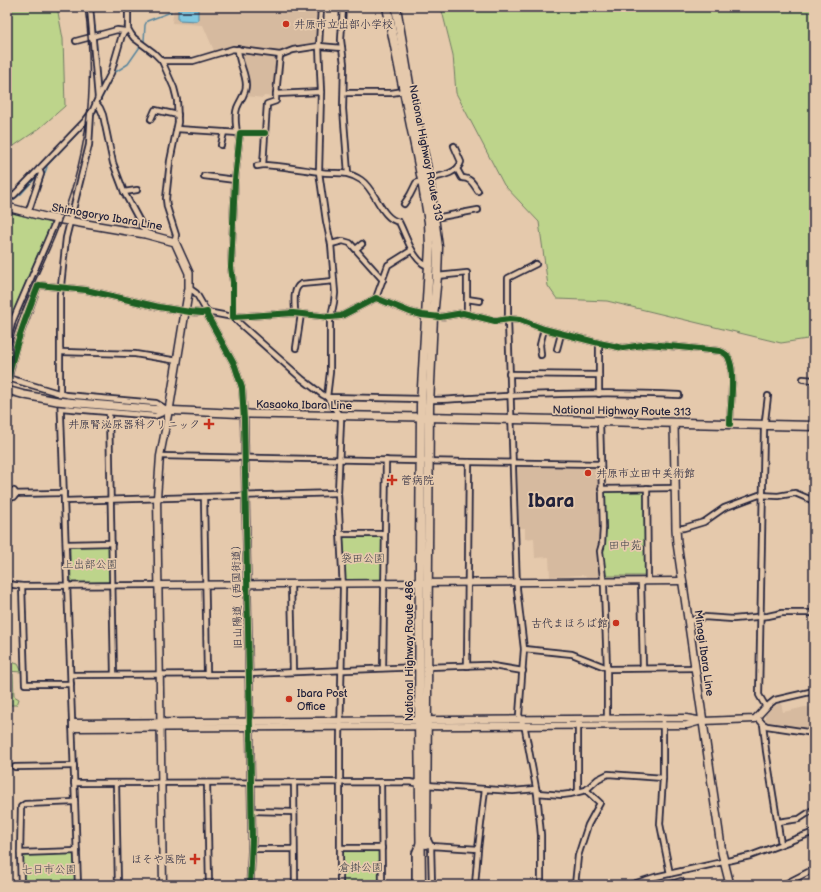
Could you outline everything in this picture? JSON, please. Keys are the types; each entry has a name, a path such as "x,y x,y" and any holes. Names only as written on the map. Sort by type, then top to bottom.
{"highway":[{"name":"National Highway Route 313","path":"387,7 435,218 438,247 437,276 430,316"},
{"name":"National Highway Route 313","path":"396,7 407,90"},
{"name":"National Highway Route 313","path":"426,180 429,222 430,316 425,417 814,426"},
{"name":"National Highway Route 486","path":"421,885 423,837 425,417"},
{"name":"National Highway Route 486","path":"423,837 426,885"}],"main road":[{"name":"Shimogoryo Ibara Line","path":"7,207 28,213 145,234 175,242"},
{"path":"169,410 189,288 189,273 175,242"},
{"name":"Kasaoka Ibara Line","path":"7,389 57,401 63,405 244,414 425,417"},
{"name":"Minagi Ibara Line","path":"674,423 676,529 682,581 724,862 730,885"}],"street":[{"path":"7,200 40,172 97,105 98,98 90,7"},
{"path":"98,98 116,61 120,40 126,30 128,7"},
{"path":"321,7 319,46 321,92 319,172 331,244 334,281 334,302 330,318 330,372 327,397 341,420 338,493 342,584 340,885"},
{"path":"343,7 343,109 348,173"},
{"path":"76,41 117,30 126,30 162,61 174,88 177,100 177,129 170,161 166,199 176,235 175,242"},
{"path":"162,61 192,61 233,49 280,55 294,50 319,46 342,48"},
{"path":"238,49 238,55 246,86 245,92 236,111 235,122 239,133 231,267 233,282 233,316 302,379 322,395 327,397 426,399 647,393 679,395"},
{"path":"263,165 267,104 276,100 280,55"},
{"path":"344,93 391,93 407,90"},
{"path":"276,94 321,92"},
{"path":"97,105 103,115 113,163 124,192 145,231 145,234"},
{"path":"152,119 155,110 178,115"},
{"path":"78,885 70,675 67,544 64,501 63,405 60,394 60,288 70,220 89,145 91,113"},
{"path":"177,129 265,133"},
{"path":"221,145 224,132"},
{"path":"404,204 416,183 438,177 457,169 460,162 454,146"},
{"path":"257,166 282,166 319,172 348,173 362,181 370,188 390,219 399,222 412,250 422,264 430,266"},
{"path":"457,169 462,178 467,178 472,181 478,191"},
{"path":"28,213 40,172"},
{"path":"204,176 235,180"},
{"path":"124,192 137,190"},
{"path":"435,218 478,210"},
{"path":"7,342 56,218"},
{"path":"331,244 347,241 383,280"},
{"path":"356,249 362,244"},
{"path":"7,389 8,378 16,346 38,286 86,290 159,307 200,313 207,312 233,316 295,313 330,318 341,316 376,298 388,266 412,250"},
{"path":"536,264 508,278 508,320 517,582 524,649 519,715 536,791 540,835 541,885"},
{"path":"437,276 466,273 467,314"},
{"path":"295,313 295,291 298,286 301,284 334,281"},
{"name":"旧山陽道（西国街道）","path":"189,288 196,293 207,312 207,316 236,366 242,388 244,414 252,811 250,885"},
{"path":"376,298 410,312 430,316 440,317 463,313 495,321 520,320 561,334 623,348 649,344 725,352 731,362 732,370 730,424"},
{"path":"467,299 480,301"},
{"path":"296,348 301,314"},
{"path":"541,354 540,345 544,329"},
{"path":"557,349 561,334"},
{"path":"599,343 599,394"},
{"path":"61,352 135,354 178,361"},
{"path":"509,374 599,375"},
{"path":"8,378 60,394 156,403 169,410"},
{"path":"803,379 814,380"},
{"path":"766,706 759,695 765,425 768,396"},
{"path":"63,405 109,412 154,416 169,410"},
{"path":"164,885 156,498 160,456 169,410"},
{"path":"109,412 114,674"},
{"path":"600,422 602,489 602,544 600,551 603,581 607,668 607,719"},
{"path":"160,456 601,464"},
{"path":"383,668 386,460"},
{"path":"467,666 469,462"},
{"path":"647,488 648,581"},
{"path":"602,489 675,488"},
{"path":"7,490 16,494"},
{"path":"64,501 338,493"},
{"path":"676,529 704,522 717,512 727,507 756,496 773,496 795,493 814,502"},
{"path":"7,494 64,494"},
{"path":"7,498 14,497 16,494"},
{"path":"204,497 207,674"},
{"path":"340,534 385,534"},
{"path":"67,544 112,543"},
{"path":"641,581 643,668"},
{"path":"7,584 22,586 68,586 682,581"},
{"path":"290,584 293,672"},
{"path":"22,586 25,684 71,684"},
{"path":"688,621 704,617 733,619 782,613 814,613"},
{"path":"524,649 572,654 607,668 695,668"},
{"path":"70,675 249,674 491,665 523,671"},
{"path":"73,725 522,723 663,721 686,718 703,721 752,719 757,717 766,706 775,700 814,692"},
{"path":"757,717 764,724 814,733"},
{"path":"578,722 607,719 663,721"},
{"path":"663,721 664,778 660,824 670,874"},
{"path":"578,722 578,791"},
{"path":"764,724 766,751 781,844"},
{"path":"15,766 74,766"},
{"path":"74,783 381,782 513,791 536,791 562,795 586,790 598,779 608,774 664,778"},
{"path":"381,782 382,885"},
{"path":"116,783 118,885"},
{"path":"207,783 209,885"},
{"path":"294,783 294,885"},
{"path":"475,885 485,789"},
{"path":"575,885 578,856 588,825 600,803 586,790"},
{"path":"22,885 20,853 21,807 25,804 75,802"},
{"path":"778,822 799,819 814,809"},
{"path":"252,811 294,812"},
{"path":"630,885 655,877 750,856 814,832"},
{"path":"416,885 415,853 423,837 431,846 432,885"},
{"path":"431,846 478,849"},
{"path":"340,848 382,848"},
{"path":"252,849 294,849"},
{"path":"20,853 77,851"},
{"path":"783,885 814,869"},
{"path":"668,885 681,881"}],"shaded area":[{"path":"174,7 319,7 317,45 280,54 240,48 235,45 215,53 203,25 172,23"},
{"path":"244,52 277,57 274,97 264,96 263,98 246,96 248,91 247,75 240,56 240,53"},
{"path":"518,464 599,467 601,529 598,577 587,577 582,575 550,577 549,557 535,558 534,538 525,539 525,528 518,528 516,468"},
{"path":"781,703 783,712 805,707 814,708 814,731 765,723 765,715 773,707"}],"green space":[{"path":"7,7 57,7 63,39 65,106 40,128 8,150 7,150"},
{"path":"441,7 814,7 814,338 781,343 607,301 557,299 548,286 539,222 504,185 456,93 453,55"},
{"path":"7,212 44,221 50,223 51,226 46,241 43,242 13,312 7,332"},
{"name":"田中苑","path":"644,490 647,576 605,576 604,566 602,563 602,551 604,549 603,493 606,491"},
{"name":"袋田公園","path":"343,535 382,536 382,579 344,580"},
{"name":"上出部公園","path":"107,544 109,546 110,580 108,582 72,583 71,545"},
{"path":"7,661 18,664 22,672 7,671"},
{"path":"9,674 13,674 14,696 19,699 17,705 10,705"},
{"name":"倉掛公園","path":"344,850 380,850 380,885 343,885"},
{"name":"七日市公園","path":"75,853 76,885 23,885 22,855"}],"water":[{"path":"178,8 198,9 198,21 178,20"}],"waterway":[{"path":"94,114 114,73 128,64 144,41 145,25 147,21 171,12"},
{"path":"95,26 96,33"},
{"path":"96,39 100,88"},
{"path":"41,172 84,126"},
{"path":"32,208 47,167"},
{"path":"8,204 21,194 38,175"},
{"path":"26,497 57,496"}],"tunnel":[{"path":"13,327 20,329"}],"railway":[{"path":"7,359 16,328 65,209 81,153 89,96 88,38 85,7"},
{"path":"7,830 9,885"}],"cycle path":[{"path":"265,133 240,133 235,180 231,267 233,282 233,317 293,313 330,317 341,316 376,298 410,312 422,315 440,317 463,313 495,321 510,319 520,320 544,329 623,348 649,344 720,351 726,354 730,360 732,375 730,424"},
{"path":"7,385 20,335 39,285 86,290 159,307 190,312 207,312 207,315 235,366 242,388 244,420 252,840 250,885"}],"place":[{"name":"井原市立出部小学校","path":"286,24"},
{"name":"井原腎泌尿器科クリニック","path":"209,424"},
{"name":"井原市立田中美術館","path":"588,473"},
{"name":"菅病院","path":"392,480"},
{"name":"古代まほろば館","path":"616,623"},
{"name":"Ibara Post Office","path":"289,699"},
{"name":"ほそや医院","path":"195,859"}],"district":[{"name":"Ibara","path":"551,501"}]}
